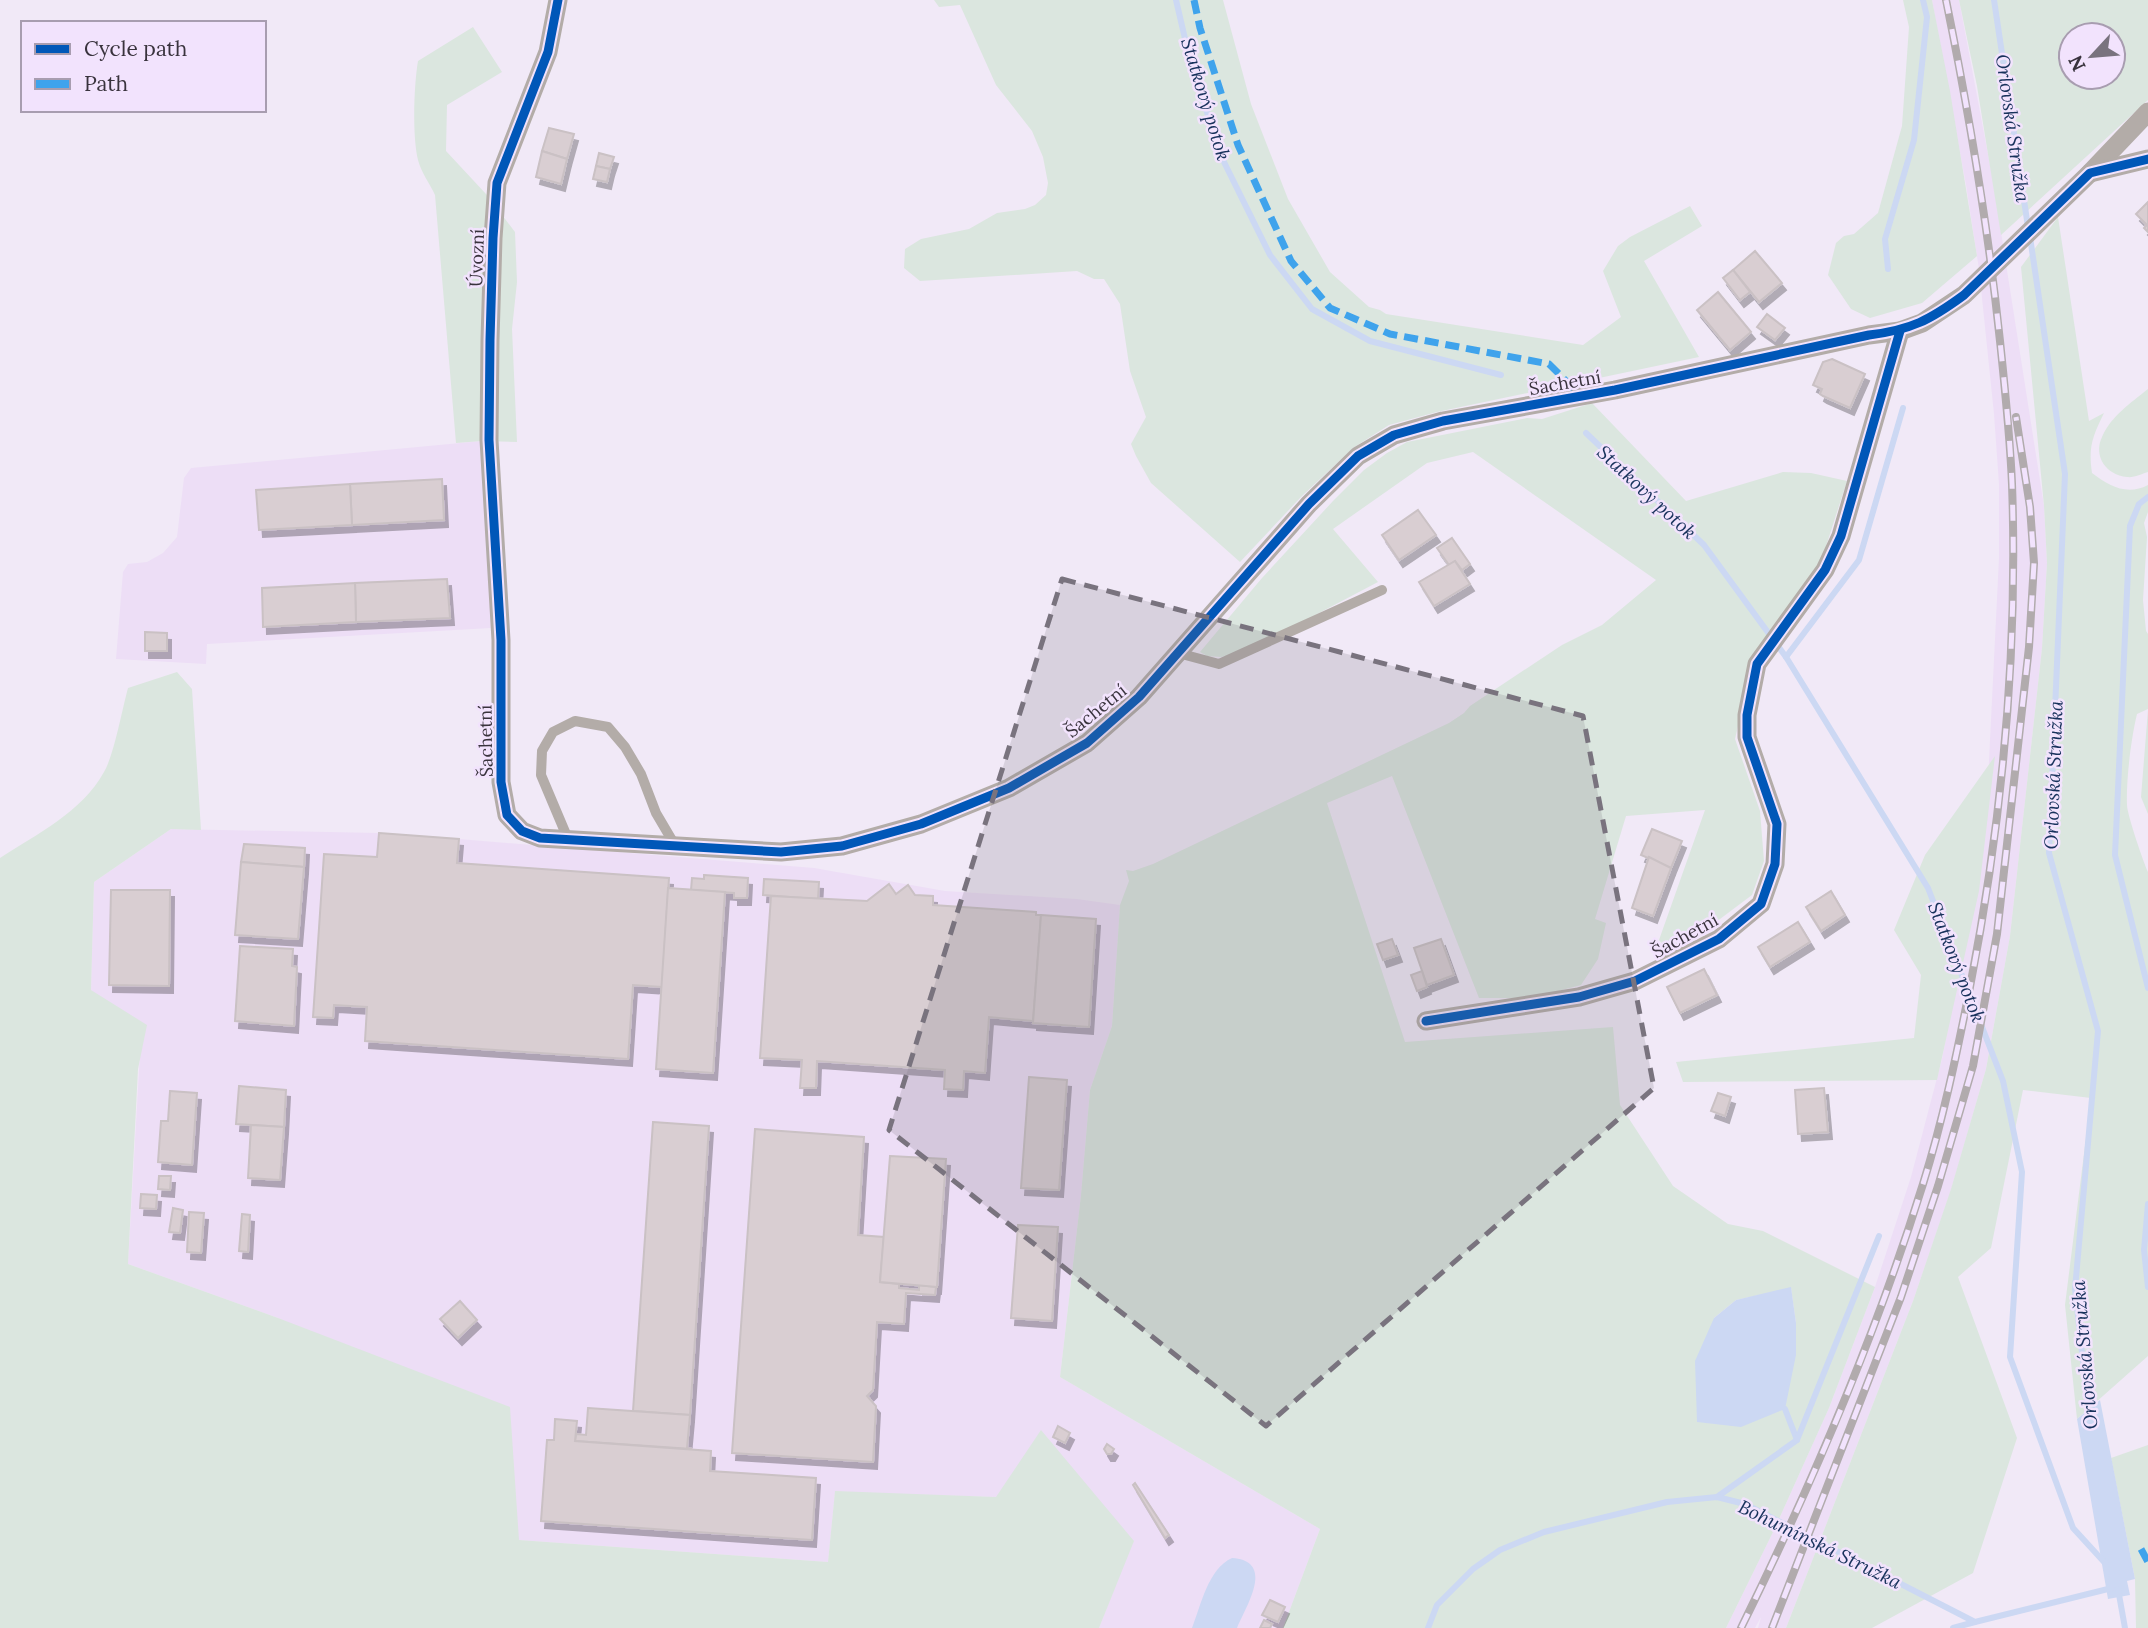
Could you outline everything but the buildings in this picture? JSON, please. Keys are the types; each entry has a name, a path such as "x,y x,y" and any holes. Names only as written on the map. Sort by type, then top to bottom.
{"street":[{"name":"Úvozní","path":"495,528 489,440 493,238 498,183 548,51 558,0"},
{"name":"Šachetní","path":"495,528 501,640 502,782 506,815 523,831 540,838 781,852 842,846 921,824 1009,788 1087,743 1139,697 1309,504 1358,456 1394,435 1443,421 1615,390 1869,335 1900,331 1942,312 1964,295 2090,173 2148,112"},
{"path":"2090,173 2148,159"},
{"name":"Šachetní","path":"1426,1021 1579,997 1635,981 1719,939 1761,904 1775,864 1777,824 1747,737 1747,715 1757,664 1825,570 1841,536 1900,331"}],"lane":[{"path":"1178,653 1219,664 1382,590"},
{"path":"568,839 541,775 542,751 552,732 575,721 608,727 625,747 642,774 656,813 676,847"}],"highlighted area":[{"path":"1062,579 1583,716 1654,1088 1266,1426 889,1130"}],"shaded area":[{"path":"934,0 1223,0 1251,104 1288,199 1330,272 1369,307 1386,314 1583,345 1621,317 1603,271 1618,246 1690,206 1702,226 1644,261 1699,357 1437,412 1389,425 1353,448 1301,497 1240,562 1151,483 1136,456 1131,444 1146,417 1130,371 1120,304 1104,279 1094,279 1077,271 920,281 904,268 905,249 921,239 969,229 997,213 1035,205 1046,195 1048,183 1043,157 1032,131 996,85 960,5 939,7"},
{"path":"1903,0 1932,0 1977,256 1922,303 1870,318 1851,309 1828,275 1836,243 1844,236 1854,234 1878,213 1902,126 1909,27"},
{"path":"1932,0 1959,0 1993,181 2044,506 2047,563 2042,648 2010,936 1986,1069 1951,1190 1913,1301 1786,1628 1758,1628 1761,1617 1755,1628 1726,1628 1829,1408 1875,1287 1911,1177 1942,1059 1969,921 1988,781 1999,558 1999,484 1994,414 1979,269"},
{"path":"1959,0 2148,0 2148,100 2001,235 1977,86"},
{"path":"473,27 502,72 447,105 446,151 486,194 515,232 517,282 512,329 517,442 456,443 435,195 421,169 416,150 414,110 418,61"},
{"path":"2058,217 2089,421 2104,413 2092,442 2092,473 2118,488 2133,490 2148,485 2148,512 2144,523 2147,537 2143,600 2148,634 2148,709 2137,714 2129,760 2127,805 2148,872 2148,1356 2077,1419 2065,1305 2091,1098 2023,1090 1991,1248 1958,1277 2017,1438 1973,1573 1872,1628 1786,1628 1913,1301 1951,1189 1986,1069 2010,936 2042,648 2047,563 2021,267"},
{"path":"2148,389 2148,472 2132,477 2113,473 2100,457 2102,437 2116,416"},
{"path":"1592,403 1686,501 1783,472 1811,473 1847,481 1819,568 1753,661 1735,739 1760,811 1764,861 1752,895 1672,955 1659,940 1705,810 1626,816 1595,919 1606,923 1598,959 1581,985 1531,998 1479,998 1392,776 1327,803 1405,1042 1613,1027 1620,1105 1673,1186 1728,1224 1763,1231 1875,1287 1829,1408 1726,1628 1283,1628 1320,1529 1060,1377 1090,1090 1112,1026 1120,905 1129,881 1126,870 1133,871 1153,864 1449,723 1562,645 1602,625 1656,580 1473,452 1427,463 1333,529 1378,582 1235,654 1221,657 1207,656 1200,652 1262,578 1333,501 1364,470 1387,453 1407,442 1527,418 1542,419","holes":["1791,1288 1796,1323 1714,1318 1736,1300"]},
{"path":"482,441 491,628 207,644 206,664 116,659 123,572 128,564 147,562 163,553 177,537 184,478 191,468"},
{"path":"177,672 192,689 201,830 171,829 94,882 91,990 147,1025 138,1069 128,1264 510,1407 519,1540 828,1562 835,1491 996,1497 1041,1430 1134,1541 1099,1628 0,1628 0,858 58,821 95,786 111,755 128,688"},
{"path":"2148,710 2148,814 2141,797"},
{"path":"1995,756 1979,891 1937,1080 1683,1082 1676,1062 1914,1038 1921,975 1894,930 1925,855"},
{"path":"171,829 379,833 459,839 814,868 945,891 1077,899 1120,905 1112,1026 1090,1090 1060,1377 1320,1529 1283,1628 1099,1628 1133,1540 996,1497 835,1492 828,1562 519,1540 278,1318 128,1264 140,1053 91,990 94,882"},
{"path":"2148,1445 2148,1628 2136,1628 2135,1579 2111,1458"}],"water":[{"path":"1791,1287 1796,1323 1796,1355 1785,1409 1741,1427 1697,1422 1695,1361 1714,1318 1736,1300"},
{"path":"2100,1400 2135,1579 2127,1581 2130,1595 2108,1599 2077,1419"},
{"path":"1232,1558 1245,1561 1253,1567 1255,1576 1251,1597 1237,1628 1192,1628 1211,1579 1224,1563"}],"waterway":[{"name":"Statkový potok","path":"1176,0 1190,60 1222,158 1270,255 1312,309 1370,341 1501,375"},
{"path":"1888,269 1885,239 1914,140 1927,17 1923,0"},
{"name":"Orlovská Stružka","path":"1994,0 2028,227"},
{"name":"Orlovská Stružka","path":"2030,237 2065,474 2049,853 2098,1031 2075,1289 2089,1416"},
{"path":"1786,657 1859,560 1903,408"},
{"name":"Statkový potok","path":"1586,433 1704,545 1786,657 1928,888 2003,1081 2022,1172 2010,1357 2073,1528 2105,1563"},
{"path":"2148,497 2139,504 2130,526 2115,855 2148,988"},
{"path":"2148,1204 2144,1250 2148,1287"},
{"path":"1717,1497 1797,1440 1879,1236"},
{"path":"1785,1409 1797,1440"},
{"name":"Bohumínská Stružka","path":"1428,1628 1437,1605 1473,1569 1500,1550 1544,1532 1667,1502 1717,1497 1745,1504 1975,1622 2112,1588"},
{"name":"Orlovská Stružka","path":"2118,1589 2125,1628"},
{"path":"1953,1628 1975,1622"}],"railway":[{"path":"1741,1628 1793,1520 1841,1410 1884,1298 1923,1184 1949,1086 1970,987 1999,800 2010,673 2012,610 2010,448 1984,212 1946,0"},
{"path":"1772,1628 1901,1297 1938,1186 1973,1066 1997,934 2029,647 2034,563 2030,507 2016,417"}],"marked path":[{"path":"1194,0 1200,28 1238,145 1291,261 1330,308 1390,334 1549,364 1581,396"},
{"path":"2141,1549 2148,1562"}],"cycle path":[{"path":"558,0 548,52 497,183 490,340 489,440 501,640 501,782 507,815 522,831 540,838 781,852 842,846 921,824 1009,788 1087,743 1139,697 1309,504 1358,456 1394,435 1443,421 1615,390 1909,327 1941,311 1964,295 2090,173 2148,159"},
{"path":"1426,1021 1579,997 1635,981 1719,939 1761,904 1775,864 1777,824 1747,737 1747,715 1757,664 1825,570 1841,536 1900,331"}]}
